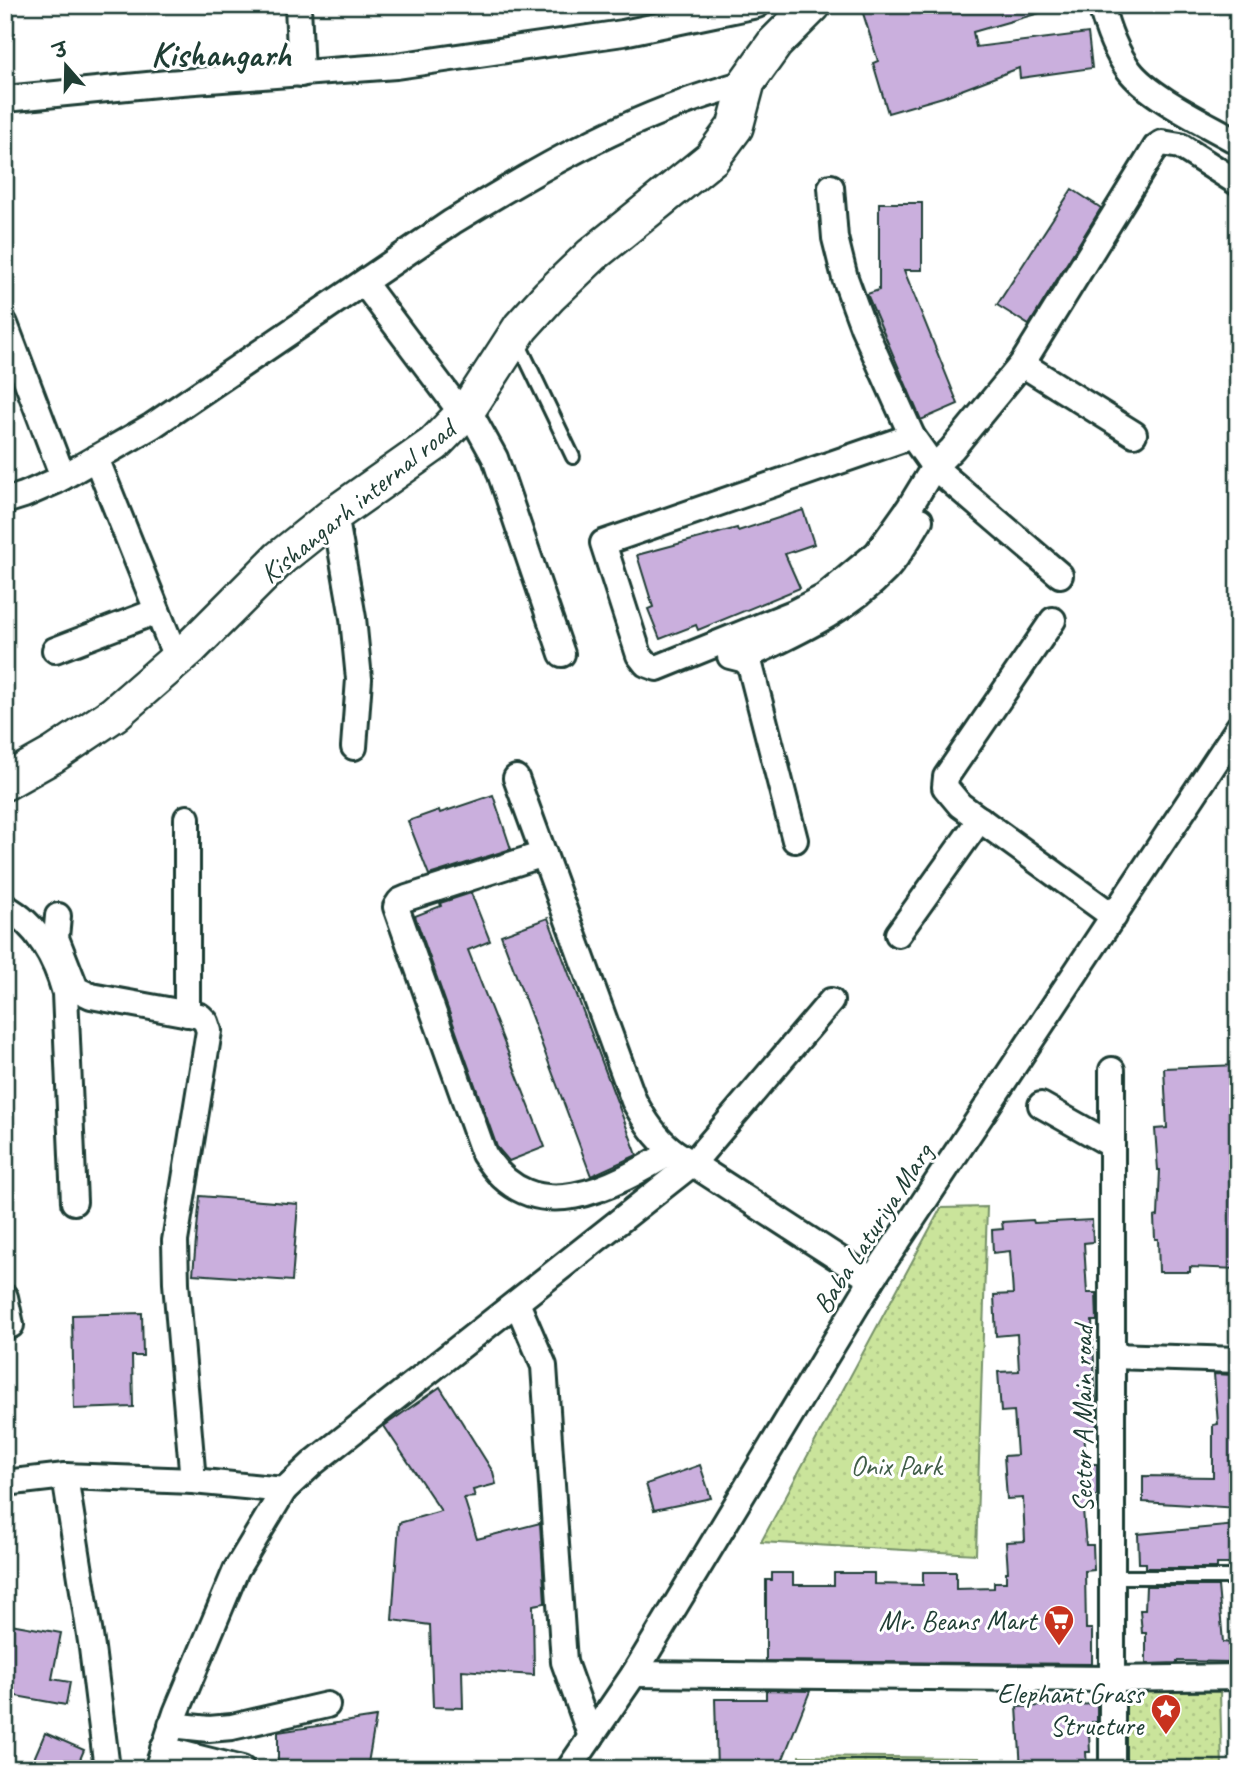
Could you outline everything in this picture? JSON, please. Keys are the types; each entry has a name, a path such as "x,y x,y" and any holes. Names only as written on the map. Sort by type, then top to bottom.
{"street":[{"path":"298,5 301,74"},
{"path":"5,99 168,83 396,66 469,57 637,30 757,5"},
{"path":"5,501 63,477 152,426 472,210 585,147 680,104 747,82 775,43 813,5"},
{"path":"1101,5 1110,38 1130,71 1151,90 1238,142"},
{"name":"Kishangarh internal road","path":"5,782 86,734 139,694 280,558 335,514 434,444 465,412 515,337 549,296 592,255 712,159 735,127 747,82"},
{"path":"742,659 822,620 853,599 887,569 912,533 952,449 1022,364 1156,147 1162,143 1180,146 1238,183"},
{"path":"831,187 835,238 845,278 863,327 912,436 940,472 1060,575"},
{"path":"364,283 465,412 495,458 562,654"},
{"path":"5,324 63,477"},
{"path":"1022,364 1135,434"},
{"path":"912,436 603,543 639,654 646,664 657,668 793,613 824,597 877,553 909,508 940,472"},
{"path":"96,458 177,660"},
{"path":"335,514 353,618 359,679 354,747"},
{"path":"55,650 157,611"},
{"path":"1053,620 946,777 945,787 951,796 980,819 1114,917"},
{"path":"667,678 718,658 733,656 750,665 796,840"},
{"name":"Baba Laturiya Marg","path":"569,1769 634,1674 872,1280 1238,728"},
{"path":"516,778 634,1101 646,1124 659,1140 683,1157 872,1280"},
{"path":"187,818 187,1014"},
{"path":"898,934 980,819"},
{"path":"544,854 407,898 400,901 396,907 484,1154 494,1170 524,1191 546,1197 570,1198 612,1185 683,1157"},
{"path":"5,907 25,919 36,934 58,968 65,993 74,1202"},
{"path":"58,916 56,938 76,989 91,996 200,1016 209,1031 179,1203 175,1241 193,1481"},
{"path":"242,1769 160,1759 236,1570 284,1490 313,1464 517,1303 683,1157 831,1001"},
{"name":"Sector A Main road","path":"1112,1070 1112,1769"},
{"path":"1041,1105 1112,1145"},
{"path":"5,1297 11,1325"},
{"path":"517,1303 544,1366 564,1662 591,1737"},
{"path":"1112,1356 1238,1360"},
{"path":"65,1476 92,1648 107,1769"},
{"path":"5,1483 65,1476 193,1481 284,1490"},
{"path":"634,1674 1111,1679 1238,1677"},
{"path":"172,1725 209,1729 232,1727 327,1705"}],"lane":[{"path":"515,337 573,457"},
{"path":"1112,1577 1238,1577"}],"green space":[{"name":"Onix Park","path":"987,1207 976,1554 761,1542 941,1208"},
{"path":"1117,1692 1220,1692 1222,1769 1119,1769"},
{"path":"799,1756 979,1758 979,1769 799,1769"}],"building":[{"path":"876,5 1049,5 1050,10 973,32 976,47 1088,33 1092,68 1020,78 1019,68 943,97 888,113 873,63 878,61 862,10"},
{"path":"1072,189 1101,208 1029,325 997,305"},
{"path":"879,203 922,203 922,270 904,270 958,404 921,420 867,294 879,290"},
{"path":"803,510 814,544 785,554 800,588 698,630 696,625 660,639 648,609 653,607 637,555 737,528 738,531"},
{"path":"493,795 511,849 429,875 408,821"},
{"path":"471,893 490,941 468,950 545,1147 509,1161 497,1147 415,916 441,906 440,903"},
{"path":"548,918 637,1155 591,1176 501,935"},
{"path":"1238,1065 1237,1113 1232,1113 1238,1171 1230,1172 1238,1269 1190,1267 1190,1272 1159,1272 1154,1217 1158,1216 1160,1170 1155,1129 1167,1128 1164,1068"},
{"path":"200,1196 298,1204 292,1281 193,1274"},
{"path":"1033,1220 1034,1223 1092,1220 1093,1242 1084,1243 1087,1293 1096,1293 1097,1321 1092,1321 1097,1427 1084,1428 1086,1464 1097,1464 1097,1496 1087,1496 1088,1510 1083,1510 1086,1545 1093,1545 1094,1570 1085,1571 1086,1629 1092,1629 1092,1664 766,1661 766,1580 772,1580 772,1573 793,1573 793,1585 834,1585 834,1573 874,1573 874,1584 923,1585 923,1572 956,1572 956,1589 994,1588 994,1582 1006,1582 1006,1542 1025,1541 1023,1498 1007,1499 1004,1456 1017,1455 1014,1411 1001,1412 998,1372 1019,1371 1017,1334 996,1336 994,1295 1013,1294 1010,1251 993,1253 992,1230 1003,1229 1002,1222"},
{"path":"142,1313 143,1356 132,1356 133,1407 74,1409 72,1315"},
{"path":"1214,1374 1233,1375 1233,1381 1238,1380 1238,1508 1143,1502 1143,1476 1213,1477 1213,1425 1218,1424"},
{"path":"440,1387 493,1472 496,1484 473,1490 475,1497 464,1498 477,1539 540,1523 545,1603 533,1605 534,1675 462,1670 463,1708 433,1707 430,1625 392,1620 399,1523 441,1511 384,1426"},
{"path":"700,1465 711,1498 654,1510 646,1484"},
{"path":"1237,1525 1237,1564 1217,1564 1217,1568 1146,1568 1146,1563 1139,1563 1138,1534"},
{"path":"1146,1586 1218,1586 1223,1642 1231,1643 1232,1662 1177,1661 1146,1664 1146,1633 1142,1633 1140,1610 1145,1610"},
{"path":"5,1623 61,1633 52,1679 70,1682 66,1705 5,1694"},
{"path":"766,1690 810,1691 779,1769 717,1769 715,1699 766,1699"},
{"path":"1097,1704 1097,1722 1092,1722 1093,1734 1089,1734 1090,1752 1086,1752 1087,1769 1021,1769 1017,1707"},
{"path":"376,1717 367,1769 278,1767 278,1732"},
{"path":"45,1733 84,1750 76,1769 50,1769 33,1761"}],"place":[{"name":"Mr. Beans Mart","path":"1059,1647"},
{"name":"Elephant Grass Structure","path":"1166,1736"}],"district":[{"name":"Kishangarh","path":"221,54"}]}
